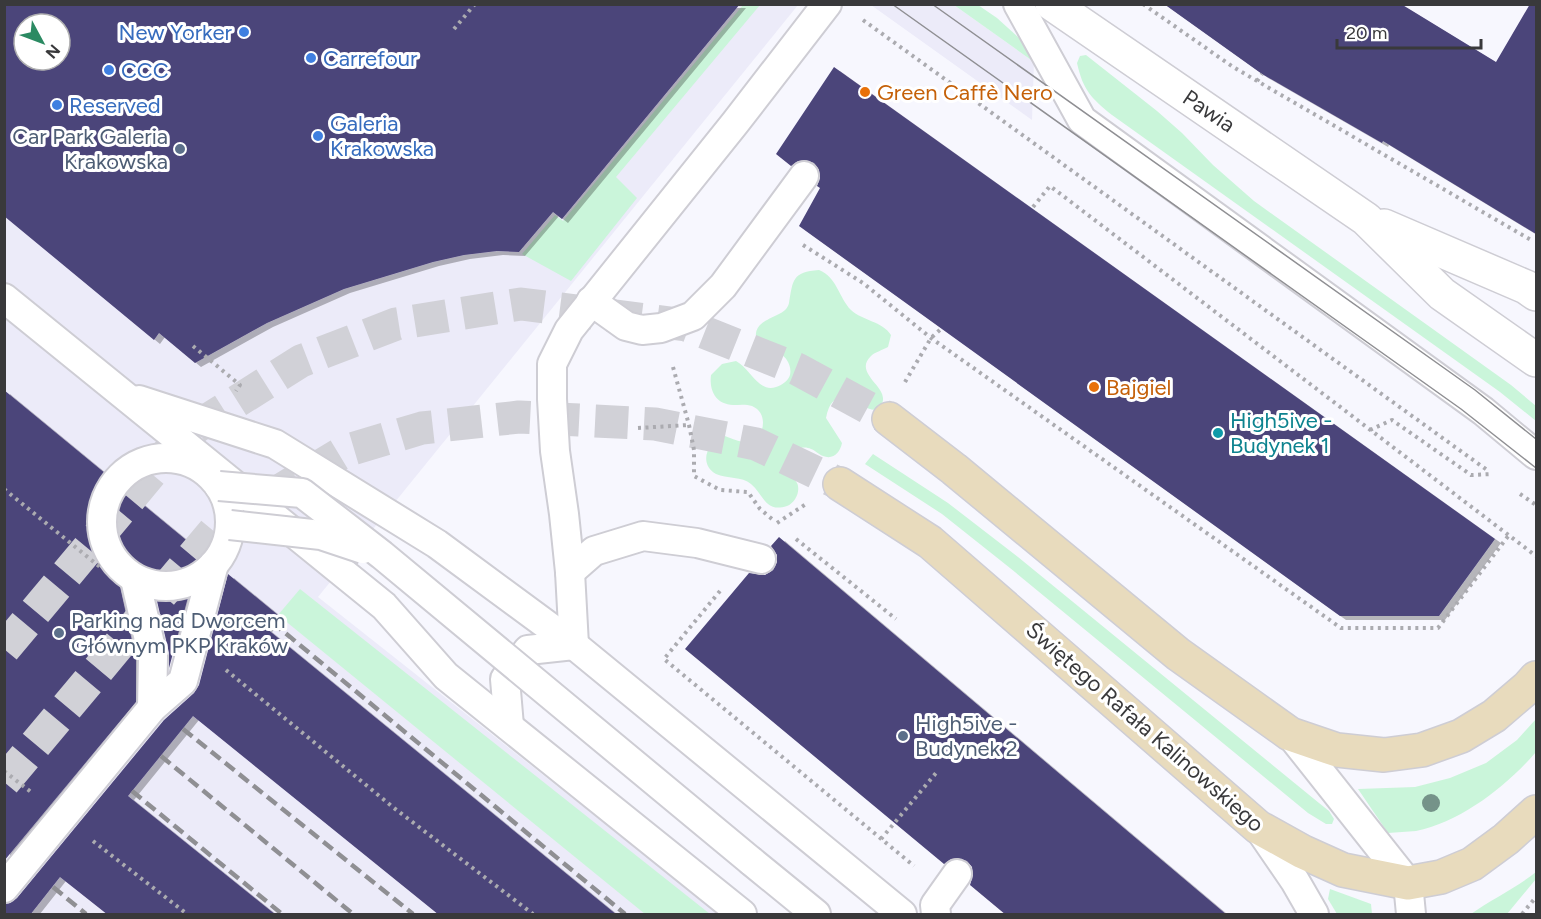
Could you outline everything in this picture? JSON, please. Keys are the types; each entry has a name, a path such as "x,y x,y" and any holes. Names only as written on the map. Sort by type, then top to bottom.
{"street":[{"name":"Pawia","path":"1065,13 1366,219 1442,294 1536,360"},
{"name":"Pawia","path":"1366,219 1526,287 1536,294"},
{"path":"889,419 954,469 1178,654 1290,734 1337,750 1384,755 1422,750 1461,736 1494,717 1536,678"},
{"name":"Świętego Rafała Kalinowskiego","path":"840,484 930,542 1258,827 1303,852 1409,899 1441,877 1472,864 1506,839 1536,812"}],"lane":[{"path":"574,645 570,572 555,451 552,364 569,330 591,301 735,123 827,4"},
{"path":"1018,4 1082,120 1483,411 1536,455"},
{"path":"591,301 626,326 642,330 661,328 693,316 723,286 804,176"},
{"path":"4,298 384,606 446,676 742,915"},
{"path":"124,395 275,444 436,544 574,645 902,915"},
{"path":"4,888 152,708 183,681 214,564 225,546 230,525 228,504 219,486 209,474 196,465 180,458 164,457 147,460 132,467 117,479 107,496 102,514 102,534 109,552 120,567 135,579 156,585 178,585 198,578 214,564"},
{"path":"219,486 302,493 382,555 816,915"},
{"path":"230,525 321,535 382,555"},
{"path":"570,572 594,551 643,536 697,543 761,559"},
{"path":"135,579 153,657 152,708"},
{"path":"508,726 505,679 528,650 574,645"},
{"path":"1290,734 1409,899"},
{"path":"1258,827 1295,881 1314,915"}],"path":[{"path":"454,29 475,4"},
{"path":"1143,4 1233,68 1536,244"},
{"path":"862,19 1502,480"},
{"path":"1257,81 1262,74"},
{"path":"1033,207 1050,186 1536,556"},
{"path":"769,223 863,283 931,338 1341,628 1438,628 1509,535"},
{"path":"661,328 689,425 694,450 694,476 720,490 748,492 760,509 786,530"},
{"path":"1370,430 1392,420 1471,475 1493,474"},
{"path":"638,428 689,425"},
{"path":"4,489 107,573"},
{"path":"1519,493 1536,506"},
{"path":"795,538 896,619"},
{"path":"664,659 946,893"},
{"path":"218,664 394,808 533,915"},
{"path":"881,839 936,773"},
{"path":"1522,915 1536,897"}],"shaded area":[{"path":"5,5 798,5 318,597 719,914 5,914"},
{"path":"871,5 954,5 1034,62 1032,120"}],"green space":[{"path":"743,5 760,5 616,177 637,198 571,281 522,254 555,215 563,221"},
{"path":"954,5 978,5 997,18 1028,48 1034,62"},
{"path":"1086,55 1157,111 1254,201 1511,385 1536,406 1536,421 1500,392 1112,115 1093,98 1085,87 1077,63 1080,56"},
{"path":"819,270 834,283 851,310 883,327 891,335 888,347 871,356 866,363 866,370 883,396 882,403 876,410 847,399 835,400 826,418 842,443 840,450 836,455 830,457 806,448 800,448 792,453 787,462 787,469 797,483 798,493 795,500 787,506 774,507 769,505 747,481 716,474 707,465 707,453 713,443 725,436 741,442 753,440 758,438 763,425 760,412 752,406 727,404 718,399 711,386 711,375 722,364 736,361 764,386 770,388 783,384 790,373 788,362 785,357 759,343 756,333 762,323 787,308 793,283 799,275"},
{"path":"873,454 948,503 1018,557 1329,811 1334,819 1332,824 1326,824 1308,813 942,514 865,464"},
{"path":"300,589 710,914 645,914 278,615"},
{"path":"1536,719 1536,752 1497,790 1450,820 1416,831 1388,833 1358,789 1415,787 1450,778 1486,763 1517,740"},
{"path":"1536,872 1536,879 1507,914 1471,914 1520,883"},
{"path":"1330,889 1371,904 1372,914 1337,914 1328,899"}],"building":[{"name":"Galeria Krakowska","path":"4,4 740,4 562,219 553,212 519,252 497,251 464,255 344,289 267,323 195,363 159,333 154,340 4,216"},
{"path":"1164,4 1401,4 1496,62 1530,4 1536,4 1536,234 1383,141 1382,143 1262,74"},
{"name":"High5ive - Budynek 1","path":"834,67 1495,539 1439,616 1340,616 799,226 820,188 817,186 820,178 819,170 814,163 806,160 798,161 791,166 776,154"},
{"name":"Parking nad Dworcem Głównym PKP Kraków","path":"4,390 202,553 198,560 169,668 169,653 151,575 147,567 139,563 131,563 123,567 119,574 119,582 136,659 136,702 4,861"},
{"name":"High5ive - Budynek 2","path":"779,537 1227,915 1006,915 970,885 973,875 972,867 967,861 958,858 951,859 944,864 685,649 749,573 765,575 773,570 777,562 777,555 771,546"},
{"path":"228,574 278,615 266,628 617,915 439,915 193,716 128,796 276,915 108,915 60,877 30,915 4,915 4,904 17,898 164,720 194,693 199,685"}],"tunnel":[{"path":"4,649 182,436 301,361 396,324 521,304 686,325 797,369 889,419"},
{"path":"4,782 215,530 345,451 422,428 519,417 655,424 756,444 840,484"}],"tram line":[{"path":"892,4 1461,409 1536,468"},
{"path":"932,4 1475,390 1536,439"}],"railway":[{"path":"272,622 625,914"},
{"path":"183,729 413,914"},
{"path":"161,756 353,914"},
{"path":"132,791 282,914"},
{"path":"53,887 86,914"}],"place":[{"name":"New Yorker","path":"244,32"},
{"name":"Carrefour","path":"311,58"},
{"name":"CCC","path":"109,70"},
{"name":"Green Caffè Nero","path":"865,92"},
{"name":"Reserved","path":"57,105"},
{"name":"Galeria Krakowska","path":"318,136"},
{"name":"Car Park Galeria Krakowska","path":"180,149"},
{"name":"Bajgiel","path":"1094,387"},
{"name":"High5ive - Budynek 1","path":"1218,433"},
{"name":"Parking nad Dworcem Głównym PKP Kraków","path":"59,633"},
{"name":"High5ive - Budynek 2","path":"903,736"}]}
